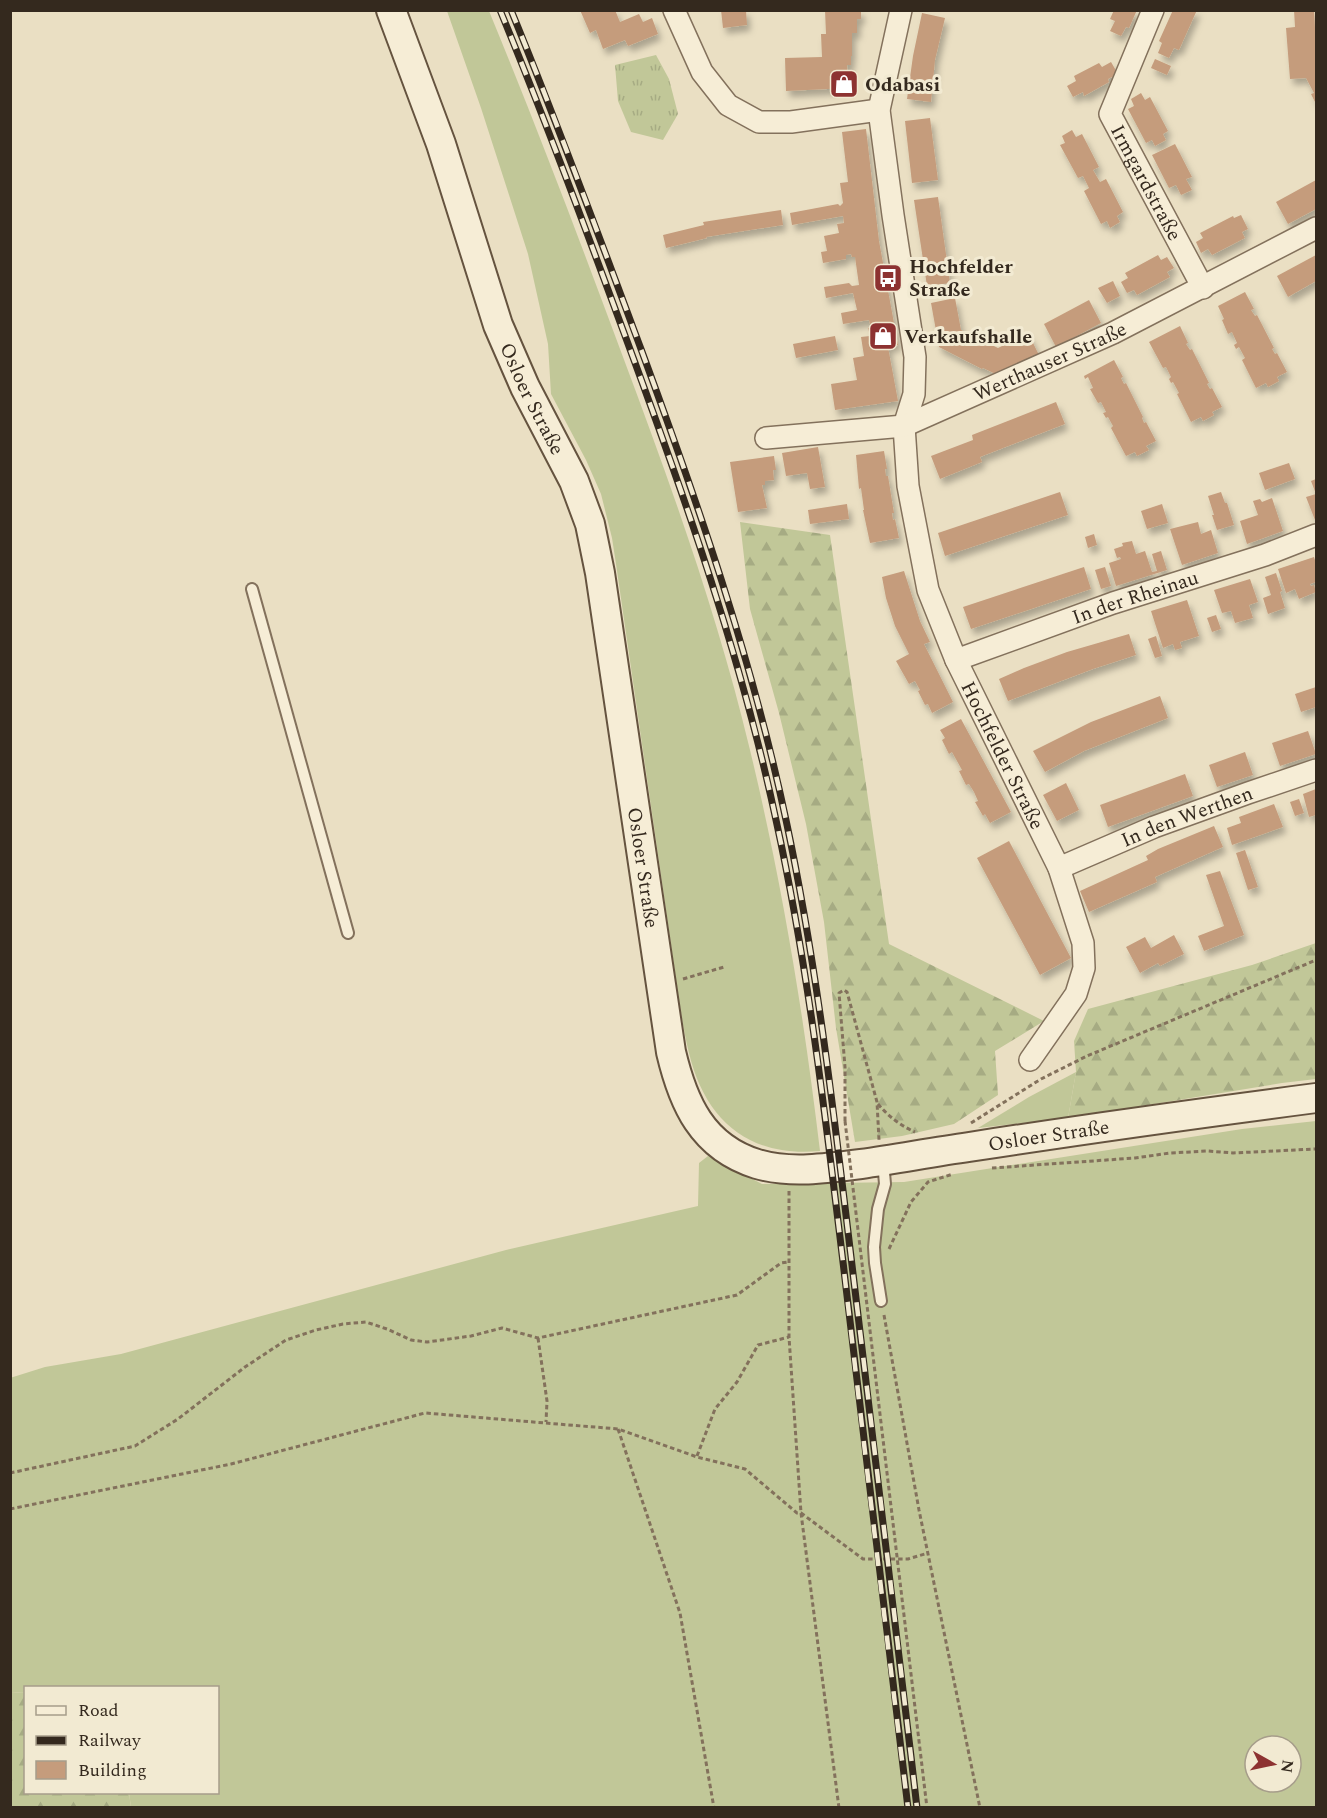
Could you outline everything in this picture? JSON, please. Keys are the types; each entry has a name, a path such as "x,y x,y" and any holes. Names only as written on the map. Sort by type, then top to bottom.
{"main road":[{"name":"Osloer Straße","path":"391,10 441,144 504,340 525,387 574,481 584,506 600,573 671,1052 681,1091 698,1122 710,1136 739,1157 757,1164 789,1170 811,1170 874,1152 1317,1098"}],"street":[{"path":"674,10 702,72 728,105 759,122 791,122 879,110"},
{"name":"Hochfelder Straße","path":"901,10 879,110 915,357 914,394 904,426 908,486 928,590 956,660 1059,868 1083,943 1084,968 1076,994 1030,1060"},
{"name":"Irmgardstraße","path":"1153,10 1110,114 1203,288"},
{"name":"Werthauser Straße","path":"766,438 904,426 1113,333 1317,228"},
{"name":"In der Rheinau","path":"956,660 1113,603 1264,555 1317,535"},
{"name":"In den Werthen","path":"1059,868 1154,827 1317,770"}],"lane":[{"path":"252,589 348,933"},
{"path":"874,1152 885,1184 875,1230 874,1263 881,1301"}],"path":[{"path":"965,1126 1041,1079 1087,1056 1317,960"},
{"path":"660,984 698,976 724,967"},
{"path":"847,1151 874,1152 877,1102 847,992 844,990 839,993 845,1067 845,1121 927,1808"},
{"path":"877,1102 886,1113 905,1128 915,1132"},
{"path":"986,1169 1135,1158 1170,1153 1317,1149"},
{"path":"789,1170 789,1337 801,1513 839,1808"},
{"path":"874,1263 888,1251 911,1202 928,1182 955,1174"},
{"path":"10,1473 135,1446 178,1419 245,1367 286,1340 316,1330 366,1322 411,1340 427,1342 471,1336 502,1328 538,1338 737,1295 781,1263 788,1262"},
{"path":"881,1301 928,1553 980,1808"},
{"path":"697,1457 715,1409 737,1382 758,1345 789,1337"},
{"path":"538,1338 547,1401 546,1423"},
{"path":"10,1509 231,1464 425,1413 618,1429 697,1457 745,1469 797,1513 801,1513 863,1558 908,1559 928,1553"},
{"path":"618,1429 680,1613 714,1808"}],"green space":[{"path":"447,11 489,11 591,270 692,551 723,650 762,800 799,1000 820,1151 795,1152 772,1148 752,1141 734,1130 719,1115 706,1098 696,1077 680,1008 612,538 601,494 551,394 548,344 528,254"},
{"path":"656,55 669,79 678,114 663,140 631,132 618,101 615,65"},
{"path":"740,522 830,535 889,944 1044,1021 995,1051 998,1095 954,1124 902,1136 855,1142 836,1028 824,922 806,824 779,713 750,609"},
{"path":"1316,943 1316,1079 1068,1118 1076,1072 1074,1041 1088,1009 1252,965"},
{"path":"1076,1072 1068,1118 978,1128 1029,1097"},
{"path":"1316,1121 1316,1807 131,1807 129,1794 219,1794 219,1686 24,1686 24,1693 11,1692 10,1378 45,1367 121,1354 506,1250 698,1206 699,1163 708,1156 762,1184 904,1182 1242,1129"},
{"path":"11,1692 24,1693 24,1794 129,1794 131,1807 11,1807"}],"building":[{"path":"580,10 615,10 620,22 639,14 643,22 652,18 658,34 628,46 625,40 603,49 596,30 590,33"},
{"path":"721,10 746,10 747,25 723,28"},
{"path":"825,10 861,10 861,19 857,19 857,33 852,33 851,65 847,65 848,88 786,91 785,58 822,57 821,34 826,34"},
{"path":"1114,10 1137,10 1129,28 1126,27 1121,36 1110,31 1115,21 1110,19"},
{"path":"1173,10 1197,10 1179,50 1174,48 1169,58 1158,53 1162,43 1159,41"},
{"path":"1294,10 1314,10 1316,104 1311,94 1314,93 1306,78 1290,79 1286,28 1295,27"},
{"path":"922,13 945,18 935,60 931,102 907,99"},
{"path":"1155,59 1171,66 1167,75 1151,68"},
{"path":"1111,62 1118,74 1108,79 1109,82 1084,96 1083,92 1073,97 1067,86 1076,81 1074,76 1099,63 1102,67"},
{"path":"1141,93 1145,100 1150,97 1168,131 1163,134 1166,140 1155,146 1152,140 1146,143 1128,109 1134,106 1131,99"},
{"path":"930,118 938,180 912,183 905,121"},
{"path":"866,129 879,241 898,345 888,347 898,401 835,410 831,384 857,380 853,358 864,356 861,337 870,336 868,328 871,327 869,320 843,324 841,313 857,310 853,293 826,298 824,287 849,283 852,286 859,285 855,257 851,254 846,255 846,259 823,263 821,252 827,251 824,236 839,233 837,224 844,223 843,216 792,225 790,213 838,204 840,206 843,203 840,183 848,182 842,132"},
{"path":"1072,130 1076,137 1082,134 1099,167 1093,170 1100,182 1106,179 1123,212 1117,216 1120,222 1110,228 1107,221 1101,224 1084,191 1089,188 1083,176 1078,178 1060,145 1065,143 1062,136"},
{"path":"1175,144 1192,177 1186,179 1192,190 1181,195 1176,185 1169,188 1152,155"},
{"path":"1316,180 1316,209 1288,224 1276,202"},
{"path":"938,197 950,283 927,286 914,200"},
{"path":"781,210 783,225 706,237 666,248 663,235 704,225 703,222"},
{"path":"1241,215 1248,229 1242,232 1245,238 1212,255 1208,249 1201,253 1196,242 1203,238 1200,233 1233,216 1234,218"},
{"path":"1158,255 1161,260 1167,257 1174,268 1167,272 1170,277 1137,295 1134,290 1127,293 1121,282 1128,278 1125,273"},
{"path":"1316,255 1316,281 1288,297 1277,276"},
{"path":"1113,281 1120,296 1107,303 1098,288"},
{"path":"1245,292 1254,309 1251,310 1255,316 1257,315 1274,348 1272,349 1275,354 1277,353 1287,372 1277,377 1279,381 1268,387 1266,383 1256,388 1242,360 1245,358 1239,347 1236,349 1234,345 1237,343 1232,332 1228,334 1218,306"},
{"path":"955,298 961,330 998,348 1028,333 1039,355 1000,376 939,347 931,303"},
{"path":"1089,300 1101,323 1056,347 1044,324"},
{"path":"1180,326 1188,343 1186,344 1190,350 1192,349 1209,383 1207,384 1210,389 1212,388 1222,407 1212,412 1214,415 1203,421 1201,417 1191,422 1177,394 1179,393 1169,379 1171,377 1166,367 1163,368 1149,342"},
{"path":"835,336 838,350 796,358 793,344"},
{"path":"1114,360 1144,423 1146,422 1156,441 1146,446 1149,450 1137,456 1135,452 1126,456 1111,428 1113,426 1103,413 1106,412 1101,402 1098,403 1090,389 1093,388 1088,377 1085,379 1084,376"},
{"path":"1056,402 1065,424 980,457 982,462 940,479 931,456 973,440 972,435"},
{"path":"818,447 825,487 810,489 807,473 786,476 782,453"},
{"path":"884,451 886,476 888,476 894,513 892,513 893,520 895,519 899,538 870,543 861,488 859,489 856,455"},
{"path":"774,456 776,470 773,470 774,480 765,481 765,485 762,485 767,508 738,512 730,462"},
{"path":"1289,463 1295,479 1265,490 1259,473"},
{"path":"1316,479 1316,494 1311,481"},
{"path":"1060,492 1068,515 945,556 938,533"},
{"path":"1221,492 1234,525 1217,530 1208,496"},
{"path":"1316,494 1316,519 1315,520 1306,497"},
{"path":"1272,498 1283,531 1247,544 1240,521 1258,515 1253,501 1260,499 1262,502"},
{"path":"847,504 849,519 810,524 808,510"},
{"path":"1162,504 1168,523 1147,529 1141,511"},
{"path":"1198,522 1201,534 1211,530 1218,553 1182,565 1170,529"},
{"path":"1094,534 1097,545 1088,548 1085,537"},
{"path":"1132,541 1136,554 1145,551 1152,572 1157,571 1152,554 1161,551 1167,570 1116,586 1109,563 1121,559 1117,558 1114,549 1123,546 1122,543"},
{"path":"1314,557 1316,582 1310,584 1314,585 1316,592 1299,599 1295,589 1286,593 1278,569"},
{"path":"1084,567 1091,589 971,629 963,607"},
{"path":"1105,567 1111,586 1101,589 1095,570"},
{"path":"904,571 920,621 930,642 924,644 953,702 932,713 928,704 925,705 915,681 909,684 896,661 909,654 895,626 882,577"},
{"path":"1276,573 1285,608 1268,614 1263,598 1271,595 1265,577"},
{"path":"1250,579 1258,602 1249,605 1253,618 1235,623 1231,611 1222,613 1214,590"},
{"path":"1187,600 1199,636 1180,642 1182,648 1175,650 1173,644 1163,648 1151,611"},
{"path":"1216,615 1221,629 1212,632 1207,618"},
{"path":"1129,634 1136,655 1008,701 999,679 1067,652"},
{"path":"1156,636 1162,656 1155,658 1148,639"},
{"path":"1316,687 1316,707 1301,712 1295,694"},
{"path":"1160,696 1168,718 1084,751 1045,772 1033,751 1091,722"},
{"path":"961,719 1011,812 990,823 975,802 978,801 974,792 969,784 966,785 959,771 962,770 952,752 949,754 942,740 945,738 940,730"},
{"path":"1308,731 1316,754 1280,766 1272,743"},
{"path":"1245,752 1253,775 1217,787 1209,765"},
{"path":"1185,774 1193,796 1108,827 1100,805"},
{"path":"1066,783 1079,810 1057,821 1043,795"},
{"path":"1316,789 1316,815 1309,817 1303,794"},
{"path":"1299,799 1304,813 1295,816 1290,802"},
{"path":"1274,804 1283,827 1232,845 1227,828 1241,823 1239,817"},
{"path":"1214,826 1223,847 1155,877 1157,882 1089,912 1080,891 1148,860 1146,856 1158,849"},
{"path":"1009,841 1071,958 1040,975 977,858"},
{"path":"1245,850 1258,887 1248,890 1236,853"},
{"path":"1220,871 1244,935 1204,951 1198,936 1224,926 1206,875"},
{"path":"1174,935 1184,954 1160,966 1158,963 1140,973 1126,947 1145,937 1151,948"}],"railway":[{"path":"500,10 581,216 690,518 729,638 776,820 807,985 822,1096 908,1808"},
{"path":"511,10 609,264 703,524 757,700 786,820 798,878 826,1054 917,1808"}],"place":[{"name":"Odabasi","path":"844,84"},
{"name":"Hochfelder Straße","path":"888,278"},
{"name":"Verkaufshalle","path":"883,336"}]}
